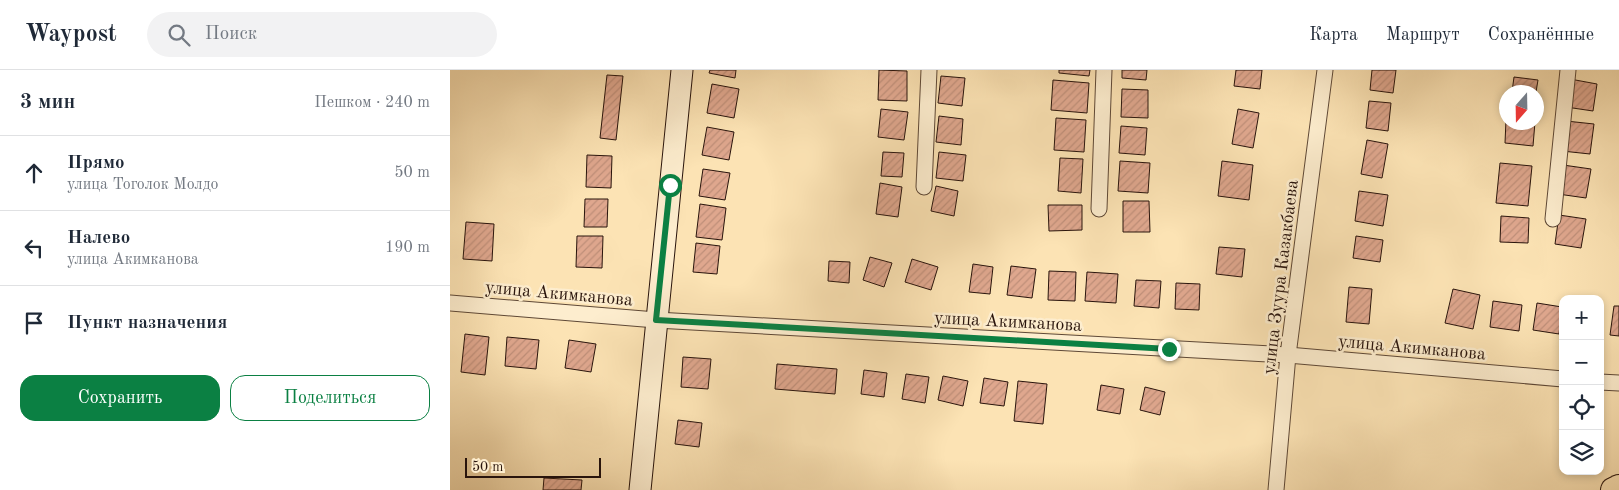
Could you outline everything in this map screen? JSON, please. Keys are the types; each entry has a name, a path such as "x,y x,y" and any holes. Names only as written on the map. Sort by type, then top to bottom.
{"main road":[{"path":"1613,490 1619,487"}],"street":[{"path":"640,490 682,70"},
{"path":"924,187 928,70"},
{"path":"1100,209 1104,70"},
{"name":"улица Зуура Казакбаева","path":"1276,490 1288,356 1325,70"},
{"path":"1553,219 1568,70"},
{"name":"улица Акимканова","path":"450,303 656,320 1288,356 1559,378"},
{"path":"1604,382 1619,383"}],"building":[{"path":"710,70 736,70 735,78 709,73"},
{"path":"879,70 907,71 907,101 878,100"},
{"path":"1059,70 1090,70 1089,76 1059,73"},
{"path":"1122,70 1147,70 1146,80 1122,78"},
{"path":"1236,70 1262,70 1260,89 1234,86"},
{"path":"1372,70 1396,70 1393,93 1370,90"},
{"path":"607,75 623,76 616,140 600,138"},
{"path":"941,76 965,78 962,106 938,103"},
{"path":"1514,77 1538,80 1537,85 1513,85"},
{"path":"1570,79 1597,84 1593,111 1566,107"},
{"path":"1053,80 1089,83 1087,113 1051,110"},
{"path":"712,84 739,89 734,118 707,113"},
{"path":"1122,89 1148,90 1148,118 1121,117"},
{"path":"1369,101 1391,103 1388,131 1366,128"},
{"path":"881,109 908,112 904,140 878,137"},
{"path":"1238,109 1259,113 1253,148 1232,144"},
{"path":"939,116 963,119 961,145 936,142"},
{"path":"1056,118 1086,120 1084,152 1054,150"},
{"path":"1566,121 1594,124 1590,154 1562,151"},
{"path":"1121,126 1147,128 1145,155 1119,153"},
{"path":"707,127 734,132 729,160 702,155"},
{"path":"1506,130 1534,130 1533,146 1505,143"},
{"path":"1367,140 1388,144 1382,178 1361,174"},
{"path":"883,152 904,153 902,177 881,176"},
{"path":"939,152 966,155 963,181 936,178"},
{"path":"587,155 612,156 611,188 586,187"},
{"path":"1060,158 1083,159 1081,193 1058,191"},
{"path":"1120,161 1150,163 1148,193 1118,191"},
{"path":"1222,161 1253,165 1249,200 1218,196"},
{"path":"1500,163 1532,166 1528,206 1496,203"},
{"path":"1563,165 1591,169 1586,198 1558,194"},
{"path":"703,169 730,173 725,200 699,196"},
{"path":"880,183 902,187 898,217 876,214"},
{"path":"936,186 958,191 954,216 931,211"},
{"path":"1359,191 1388,195 1383,226 1355,221"},
{"path":"585,199 608,199 607,227 584,227"},
{"path":"1123,201 1149,201 1150,232 1123,232"},
{"path":"700,204 726,208 722,240 696,237"},
{"path":"1048,205 1082,205 1082,230 1049,231"},
{"path":"1559,215 1586,219 1581,248 1555,244"},
{"path":"1501,216 1529,218 1528,243 1500,242"},
{"path":"466,222 494,224 492,261 463,259"},
{"path":"577,236 603,236 602,268 576,267"},
{"path":"1356,236 1383,240 1380,262 1353,258"},
{"path":"696,243 720,246 717,274 693,272"},
{"path":"1219,247 1245,249 1242,277 1216,274"},
{"path":"870,257 892,263 884,287 863,280"},
{"path":"912,259 938,267 931,290 905,282"},
{"path":"829,261 850,262 849,283 828,281"},
{"path":"973,264 993,267 990,294 969,292"},
{"path":"1011,266 1036,269 1032,298 1007,295"},
{"path":"1049,271 1076,272 1075,301 1048,300"},
{"path":"1087,272 1118,274 1116,303 1085,301"},
{"path":"1136,280 1161,281 1159,308 1134,306"},
{"path":"1176,283 1200,284 1199,310 1175,309"},
{"path":"1349,287 1372,289 1369,324 1346,322"},
{"path":"1453,289 1480,295 1473,329 1445,323"},
{"path":"1493,301 1522,305 1519,331 1490,327"},
{"path":"1537,303 1559,307 1559,334 1533,330"},
{"path":"1614,306 1619,306 1619,336 1610,335"},
{"path":"465,334 489,337 485,375 461,372"},
{"path":"507,337 539,340 536,369 505,366"},
{"path":"569,340 596,344 591,372 565,368"},
{"path":"683,357 711,359 708,389 681,387"},
{"path":"777,364 837,369 835,394 775,389"},
{"path":"864,370 887,373 884,397 861,394"},
{"path":"906,374 929,377 925,403 902,399"},
{"path":"943,376 968,381 963,406 938,400"},
{"path":"984,378 1008,382 1004,406 980,403"},
{"path":"1018,381 1047,384 1043,424 1014,421"},
{"path":"1101,385 1124,389 1120,414 1097,410"},
{"path":"1145,387 1165,392 1160,415 1140,410"},
{"path":"678,420 702,423 699,447 675,444"},
{"path":"544,478 582,480 581,490 543,490"}],"route":[{"path":"670,185 656,320 1169,349"}]}
